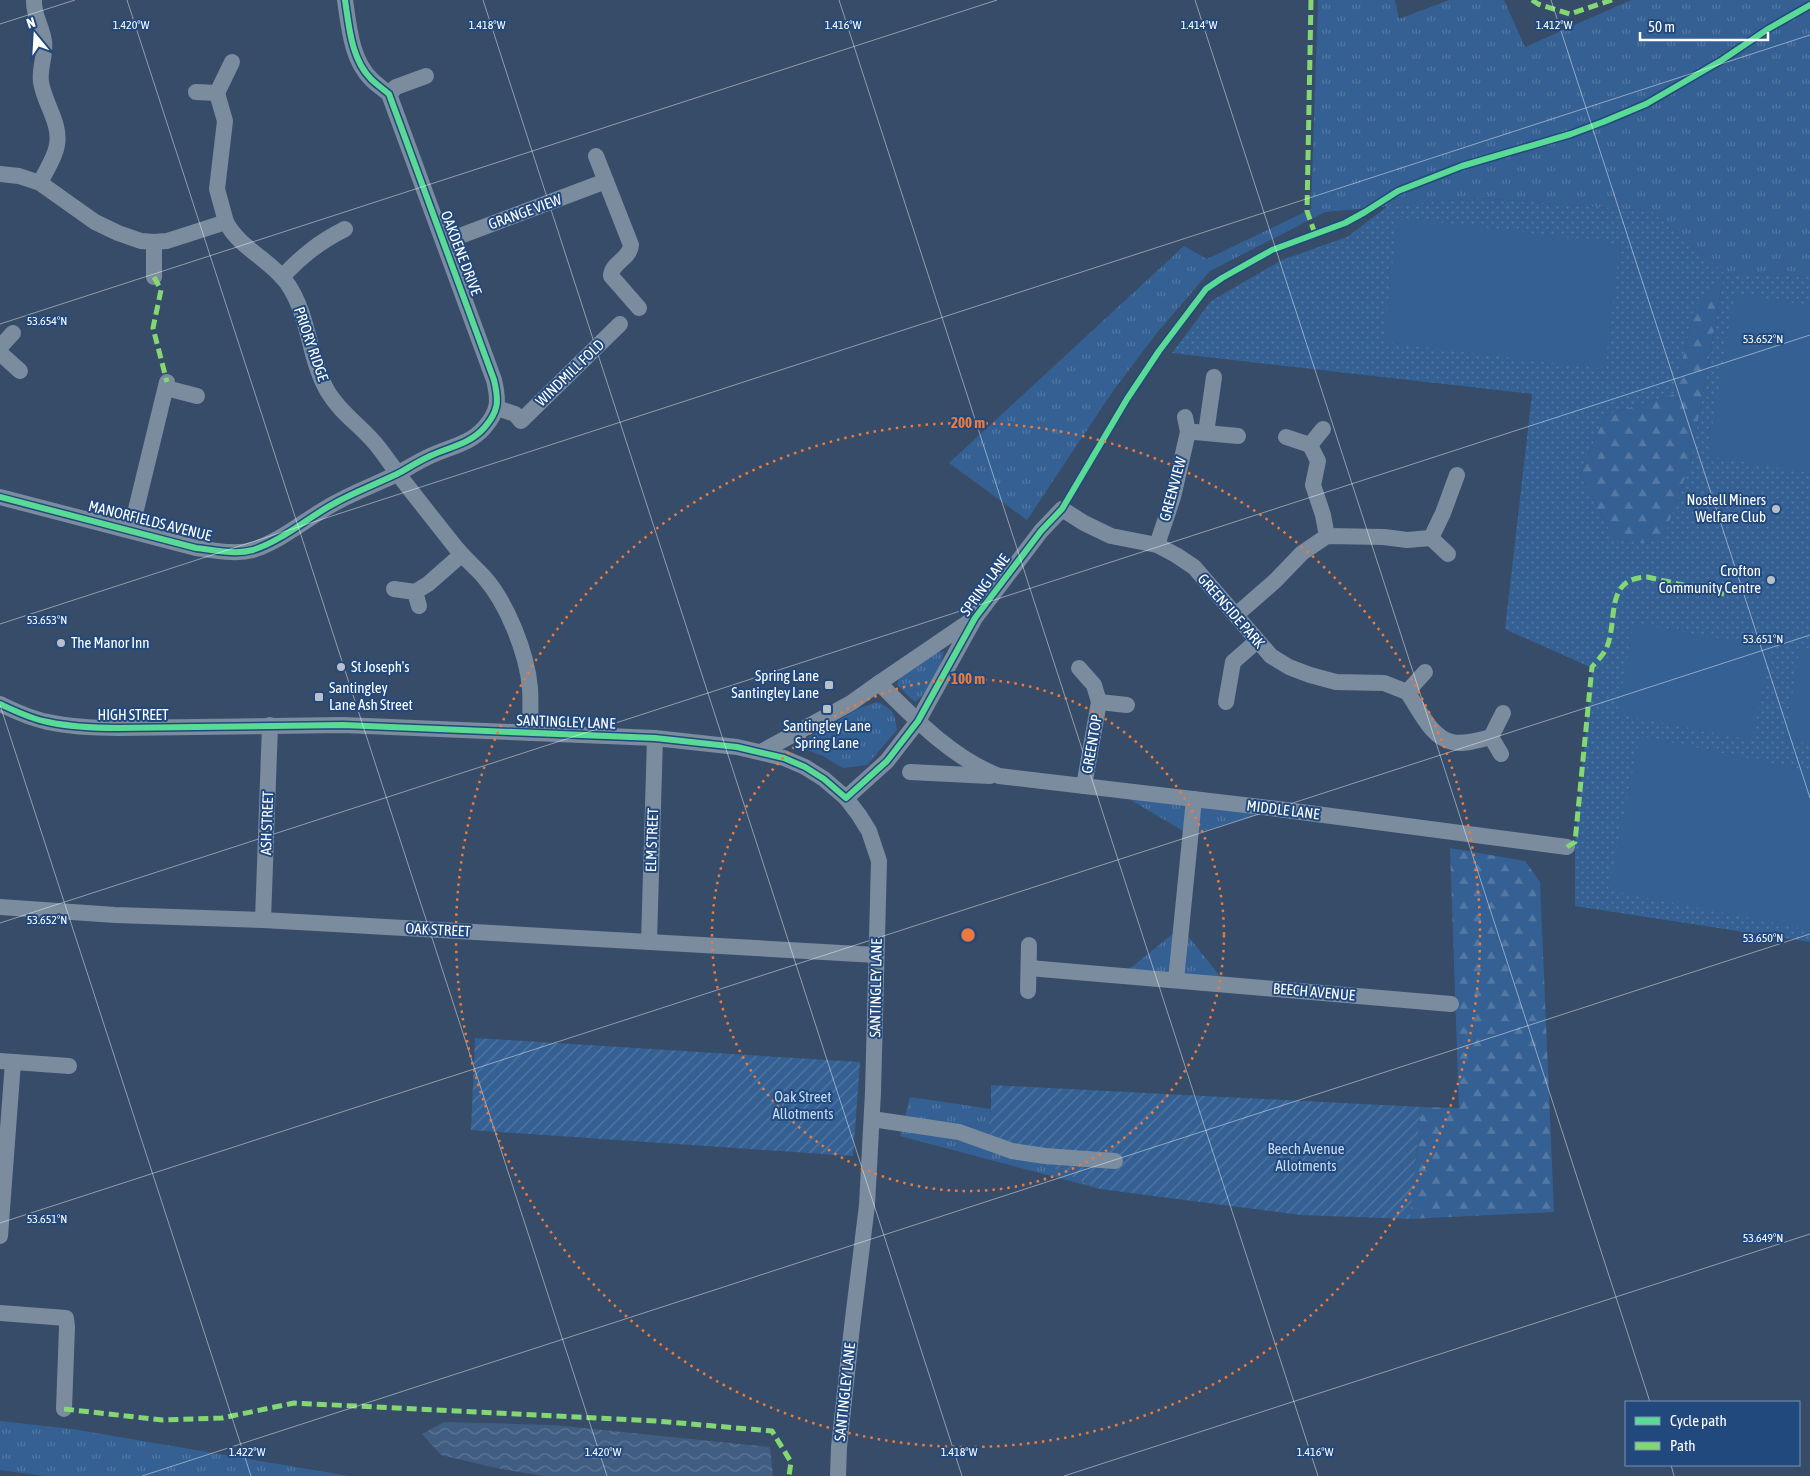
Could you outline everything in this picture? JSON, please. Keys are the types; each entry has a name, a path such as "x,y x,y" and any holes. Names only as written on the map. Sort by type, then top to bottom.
{"street":[{"path":"34,0 36,16 44,39 45,49 40,80 42,91 55,121 57,133 57,146 40,183"},
{"name":"OAKDENE DRIVE","path":"345,0 349,28 356,55 370,78 389,94 494,380 498,396 497,408"},
{"path":"0,174 19,176 40,183 95,222 141,241 167,241 226,222 217,189 225,121 217,93 232,62"},
{"path":"389,94 396,87 426,76"},
{"path":"196,92 217,93"},
{"path":"596,156 631,245 628,254 613,269 611,276 638,308"},
{"name":"GRANGE VIEW","path":"444,242 606,182"},
{"name":"PRIORY RIDGE","path":"226,222 238,240 282,277 291,290 302,313 318,370 328,392 342,410 380,448 460,554 485,578 502,603 524,658 530,686 530,733"},
{"path":"282,277 306,252 324,239 345,228"},
{"path":"154,242 154,277"},
{"name":"WINDMILL FOLD","path":"497,408 514,414 521,421 620,324"},
{"path":"0,347 12,333"},
{"path":"0,353 20,371"},
{"path":"1206,434 1214,377"},
{"name":"MANORFIELDS AVENUE","path":"131,530 166,385 197,396"},
{"path":"398,473 476,436 495,414 497,408"},
{"name":"GREENVIEW","path":"1157,545 1173,496 1186,425 1206,434 1238,436"},
{"path":"1310,445 1323,430"},
{"path":"1286,437 1310,445 1318,462 1313,485 1323,515 1327,536"},
{"name":"MANORFIELDS AVENUE","path":"0,496 196,548 224,551 250,550 284,536 348,496 398,473"},
{"path":"1431,538 1443,513 1457,475"},
{"name":"GREENSIDE PARK","path":"1062,509 1084,523 1111,536 1157,545 1176,554 1194,567 1271,656 1290,667 1336,682 1384,683 1407,692"},
{"name":"SPRING LANE","path":"846,798 887,761 918,721 975,618 1041,531 1062,509"},
{"path":"1236,615 1274,582 1302,553 1327,536 1384,537 1407,540 1431,538 1448,554"},
{"path":"394,589 417,599 428,584 460,554"},
{"name":"SPRING LANE","path":"761,752 852,703 975,618"},
{"path":"1226,702 1233,662 1257,641"},
{"name":"GREENTOP","path":"1079,668 1094,685 1099,702 1084,786"},
{"path":"1425,672 1407,692 1427,723 1438,734 1451,742 1472,742 1491,737 1503,713"},
{"path":"879,683 918,721"},
{"name":"GREENTOP","path":"1099,702 1127,705"},
{"name":"HIGH STREET","path":"0,704 47,722 81,727 270,725"},
{"name":"MIDDLE LANE","path":"918,721 982,770 999,776"},
{"name":"SANTINGLEY LANE","path":"270,725 352,726 655,738 737,747 784,758 805,767 824,779 846,798 869,831 879,861 872,1119 867,1205 838,1447 838,1476"},
{"name":"ASH STREET","path":"263,920 270,725"},
{"path":"1491,737 1501,754"},
{"name":"ELM STREET","path":"649,942 655,738"},
{"name":"MIDDLE LANE","path":"910,772 999,776 1567,847"},
{"path":"1176,980 1194,799"},
{"name":"OAK STREET","path":"0,907 115,915 263,920 876,955"},
{"path":"1028,991 1029,945"},
{"name":"BEECH AVENUE","path":"1028,968 1451,1004"},
{"path":"0,1236 6,1062 70,1066"},
{"path":"872,1119 959,1132 1012,1151 1045,1156 1115,1160"},
{"path":"0,1313 66,1318 68,1327 64,1409"}],"green space":[{"path":"1318,0 1395,0 1399,19 1449,0 1504,0 1525,47 1631,0 1810,0 1810,277 1724,273 1651,211 1478,198 1325,212 1210,271 1156,334 1113,391 1027,520 949,463 1184,246 1207,259 1311,209"},
{"path":"1478,198 1651,211 1724,273 1810,277 1810,942 1575,906 1575,842 1592,668 1505,629 1532,394 1172,353 1211,301 1282,260 1347,237 1388,206","holes":["1724,274 1691,461 1664,537 1643,544 1614,538 1580,474 1605,415 1674,394 1694,311"]},
{"path":"1398,217 1620,244 1605,369 1383,342"},
{"path":"1724,273 1691,461 1664,537 1643,544 1614,538 1580,474 1605,415 1674,394 1694,311"},
{"path":"1735,293 1810,306 1810,473 1707,456"},
{"path":"1634,623 1770,648 1752,740 1617,714"},
{"path":"1800,647 1810,649 1810,744 1785,740"},
{"path":"936,651 944,652 940,666 930,686 915,702 897,685 899,678"},
{"path":"877,702 890,709 895,719 897,730 867,765 843,768 823,756 795,745 860,708"},
{"path":"1640,736 1810,771 1810,930 1608,890"},
{"path":"1112,789 1278,809 1190,835"},
{"path":"1450,848 1525,861 1540,882 1554,1212 1410,1219 1421,1107 1459,1108"},
{"path":"1181,927 1226,984 1121,976"},
{"name":"Oak Street Allotments","path":"475,1038 860,1062 853,1156 471,1130"},
{"name":"Beech Avenue Allotments","path":"991,1085 1421,1107 1410,1219 1300,1215 1100,1189 987,1139 991,1109"},
{"path":"910,1097 991,1109 987,1139 1100,1189 900,1136"},
{"path":"0,1421 72,1429 349,1476 44,1476 0,1470"}],"water":[{"path":"444,1422 554,1425 770,1447 773,1476 543,1476 496,1468 441,1455 422,1434"}],"marked path":[{"path":"1311,0 1307,211 1315,234"},
{"path":"1532,0 1538,4 1570,14 1612,0"},
{"path":"154,277 161,290 153,328 167,382"},
{"path":"1567,847 1575,842 1592,667 1606,649 1610,638 1618,593 1624,585 1633,579 1647,577 1724,594"},
{"path":"64,1409 162,1420 222,1418 294,1403 656,1421 772,1431 791,1462 789,1476"}],"cycle path":[{"path":"0,497 196,548 224,552 253,550 275,541 343,499 397,474 430,456 466,442 489,422 495,411 497,400 494,380 389,94 364,71 355,52 345,0"},
{"path":"0,704 42,721 92,727 343,725 655,738 737,747 784,758 805,767 824,779 846,798 887,761 918,721 975,618 1041,531 1062,509 1127,399 1159,351 1206,289 1272,250 1345,223 1398,191 1462,166 1571,134 1646,104 1722,60 1768,29 1810,5"}],"place":[{"name":"Nostell Miners Welfare Club","path":"1776,509"},
{"name":"Crofton Community Centre","path":"1771,580"},
{"name":"The Manor Inn","path":"61,643"},
{"name":"St Joseph's","path":"341,667"},
{"name":"Spring Lane Santingley Lane","path":"829,685"},
{"name":"Santingley Lane Ash Street","path":"319,697"},
{"name":"Santingley Lane Spring Lane","path":"827,709"}]}
